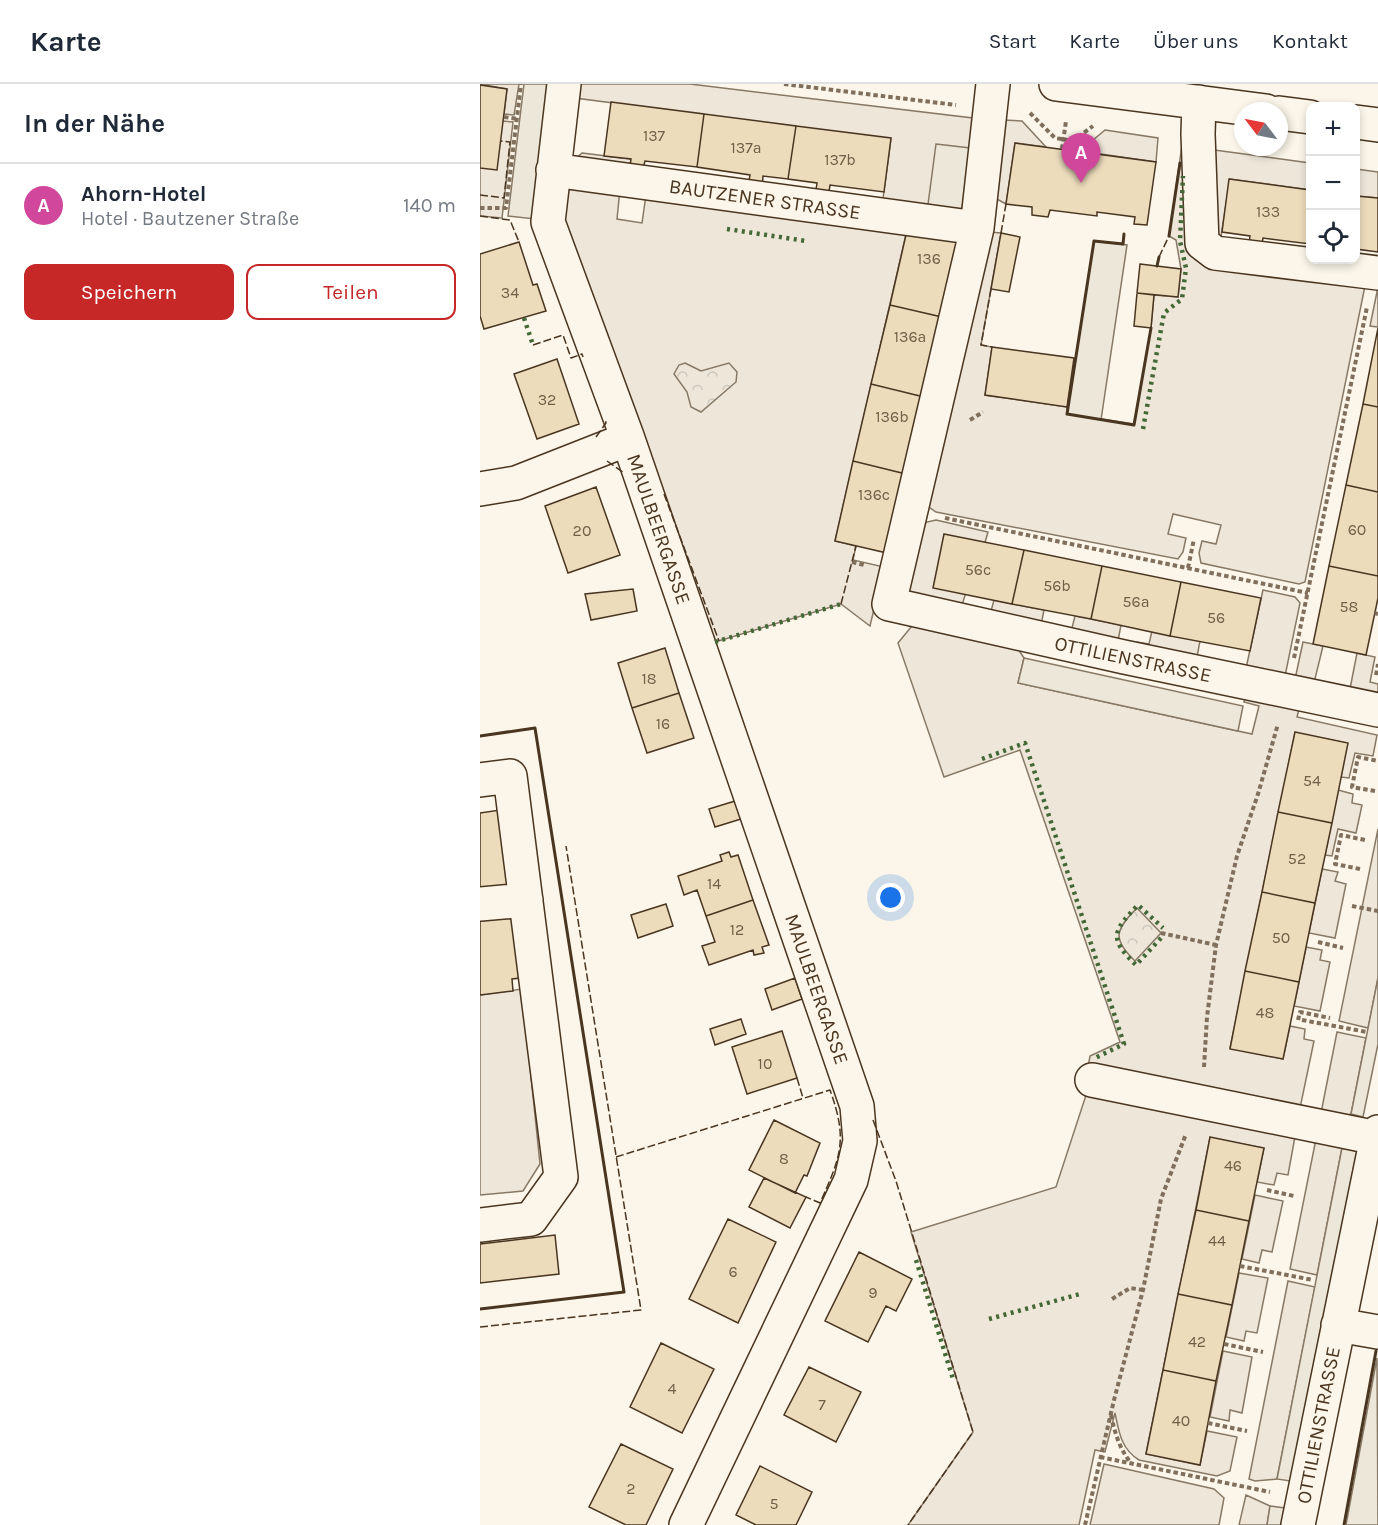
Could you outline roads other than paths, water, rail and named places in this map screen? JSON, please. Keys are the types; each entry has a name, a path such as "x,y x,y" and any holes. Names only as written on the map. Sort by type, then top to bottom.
{"street":[{"name":"MAULBEERGASSE","path":"564,84 548,222 628,439 857,1107 860,1141 851,1180 686,1525"},
{"path":"977,228 993,84"},
{"path":"1056,84 1234,107"},
{"path":"1199,102 1202,243 1215,253 1376,273"},
{"path":"1288,114 1306,116"},
{"path":"1360,123 1378,125"},
{"name":"BAUTZENER STRASSE","path":"553,170 977,228"},
{"name":"OTTILIENSTRASSE","path":"977,228 889,604 1046,640 1378,710"},
{"name":"MAULBEERGASSE","path":"480,489 516,483 628,439"},
{"path":"480,780 510,776 561,1177 531,1219 480,1225"},
{"path":"480,904 526,900"},
{"name":"OTTILIENSTRASSE","path":"1092,1080 1377,1135 1298,1525"},
{"name":"OTTILIENSTRASSE","path":"1338,1325 1378,1332"}],"place":[{"name":"Ahorn-Hotel","path":"1081,183"}]}
